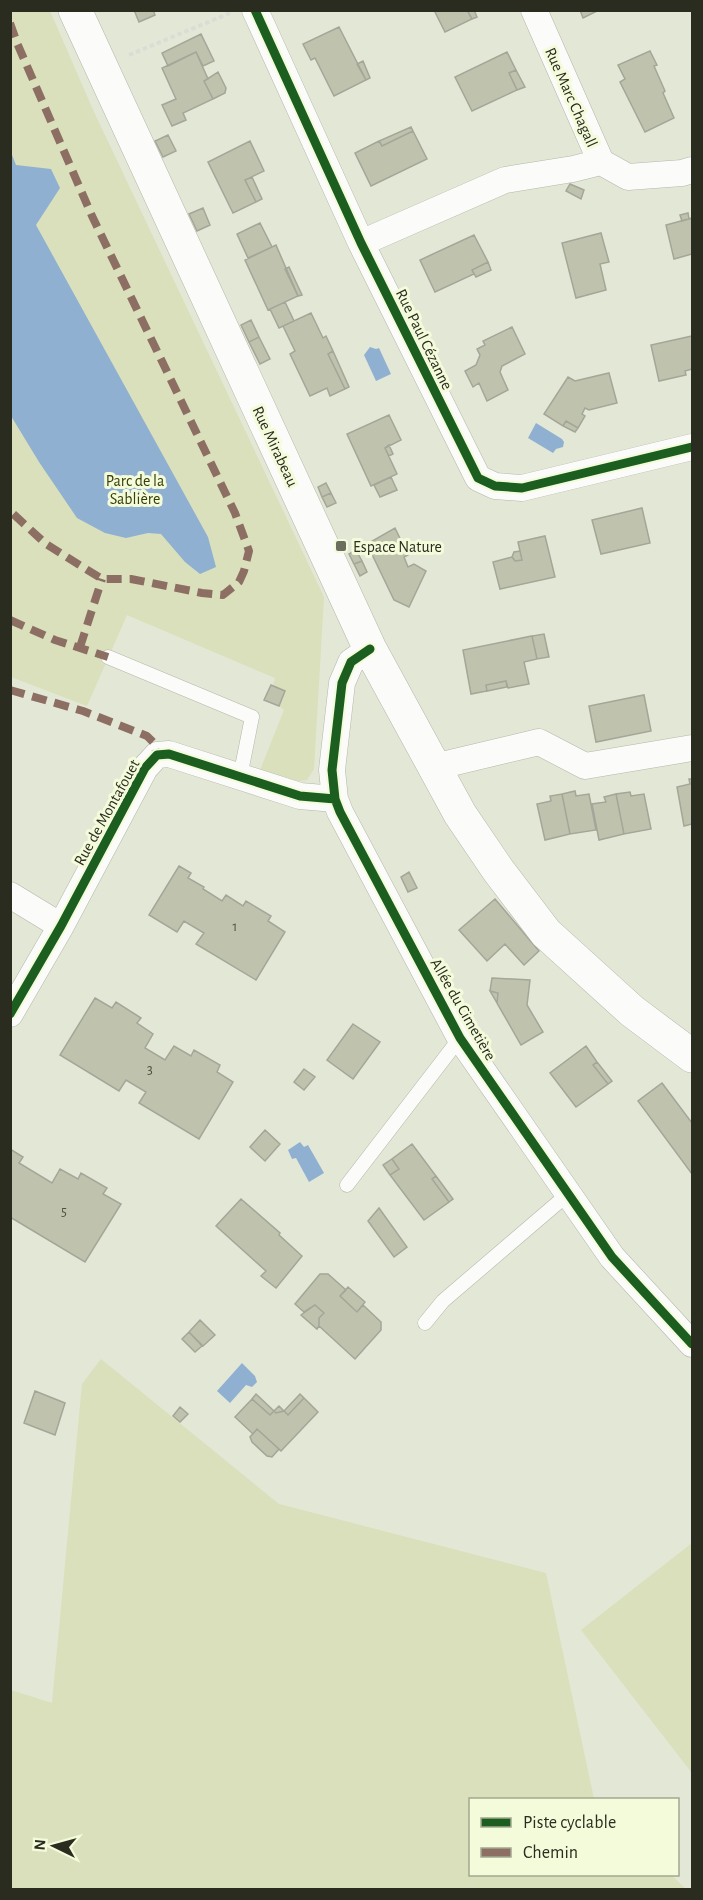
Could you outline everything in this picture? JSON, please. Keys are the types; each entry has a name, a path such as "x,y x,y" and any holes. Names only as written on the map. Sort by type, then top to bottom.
{"main road":[{"name":"Rue Mirabeau","path":"75,10 370,649 460,814 498,870 546,933 632,1011 693,1056"}],"street":[{"name":"Rue Paul Cézanne","path":"255,10 361,243 478,478 495,486 522,488 693,447"},
{"name":"Rue Marc Chagall","path":"534,10 601,162 628,177 682,173 693,170"},
{"path":"361,243 506,180 601,162"},
{"name":"Allée du Cimetière","path":"370,649 351,662 342,683 332,770 334,799 460,1038 612,1257 693,1344"},
{"path":"434,767 539,742 585,766 693,748"},
{"name":"Rue de Montafouet","path":"10,1014 61,926 145,768 157,756 169,754 300,796 334,799"},
{"path":"10,895 61,926"}],"lane":[{"path":"108,657 252,717 240,777"},
{"path":"347,1185 460,1038"},
{"path":"425,1323 443,1301 568,1194"}],"path":[{"path":"131,54 237,10"}],"green space":[{"name":"Parc de la Sablière","path":"10,11 50,11 94,112 324,597 314,769 307,780 294,782 259,773 284,710 279,706 285,691 273,685 275,678 127,615 87,706 11,677"},
{"path":"101,1359 279,1504 546,1573 594,1798 469,1798 469,1876 672,1876 686,1889 11,1889 11,1690 52,1703 82,1384"},
{"path":"692,1543 692,1773 581,1630"}],"water":[{"path":"10,150 16,165 51,169 60,188 36,225 208,537 216,567 200,574 185,562 161,534 148,533 126,538 105,533 77,518 11,416"},
{"path":"370,347 379,348 391,374 376,381 364,355"},
{"path":"536,423 562,439 563,447 556,449 553,453 528,438"},
{"path":"300,1142 304,1147 308,1145 324,1173 309,1182 296,1158 292,1159 288,1150"},
{"path":"242,1363 255,1376 257,1382 252,1387 246,1385 230,1403 217,1391"}],"building":[{"path":"134,10 153,10 155,15 139,22"},
{"path":"434,10 467,10 472,19 445,32"},
{"path":"467,10 474,10 477,17 472,19"},
{"path":"580,10 599,10 583,18"},
{"path":"339,27 366,80 334,96 315,58 311,60 303,44"},
{"path":"201,34 214,61 203,66 196,52 168,66 162,53"},
{"path":"650,51 657,65 654,66 665,91 663,93 674,118 645,132 620,82 625,79 618,65"},
{"path":"196,52 208,79 204,81 213,99 183,113 186,120 172,126 162,105 176,99 162,68"},
{"path":"507,52 516,70 509,73 517,90 472,111 455,77"},
{"path":"363,61 370,78 366,80 357,64"},
{"path":"516,70 525,87 517,90 509,73"},
{"path":"218,72 226,88 225,93 213,99 204,81"},
{"path":"411,127 413,131 382,146 379,141"},
{"path":"413,131 427,159 371,186 355,153 379,141 382,146"},
{"path":"168,135 176,151 163,157 155,141"},
{"path":"250,141 264,171 245,180 256,202 233,213 208,162"},
{"path":"252,177 262,199 256,202 245,180"},
{"path":"570,184 584,190 581,199 566,191"},
{"path":"203,208 210,225 197,231 189,214"},
{"path":"688,213 689,219 682,221 680,215"},
{"path":"692,218 692,254 674,259 666,225"},
{"path":"260,223 272,247 248,258 237,234"},
{"path":"601,233 609,262 600,264 606,290 576,298 562,243"},
{"path":"474,235 488,262 472,270 474,274 435,292 420,260"},
{"path":"276,245 298,296 268,310 245,260"},
{"path":"488,262 491,270 476,277 472,270"},
{"path":"289,267 302,295 298,296 285,269"},
{"path":"285,302 294,321 279,328 270,309"},
{"path":"311,313 323,338 326,336 333,351 328,354 345,389 330,396 327,388 310,396 290,354 295,351 283,326"},
{"path":"251,320 259,337 249,342 241,325"},
{"path":"512,327 525,354 502,366 500,372 508,390 487,401 479,383 473,387 465,371 476,365 480,355 477,349 485,345 483,341"},
{"path":"692,336 692,369 685,371 686,375 659,381 651,345"},
{"path":"259,337 270,359 260,364 249,342"},
{"path":"333,351 349,387 345,389 328,354"},
{"path":"609,373 617,403 589,410 585,408 582,414 585,416 578,428 566,421 563,426 544,414 568,377 575,381"},
{"path":"389,415 401,440 385,448 397,474 371,486 347,434"},
{"path":"566,421 578,428 575,432 563,426"},
{"path":"389,445 393,454 389,456 385,448"},
{"path":"391,477 397,490 380,497 374,485"},
{"path":"326,483 331,493 322,497 318,487"},
{"path":"331,493 336,503 327,507 322,497"},
{"path":"642,508 650,543 601,554 592,520"},
{"path":"395,528 408,555 404,557 408,567 414,564 426,571 409,607 394,600 367,544"},
{"path":"545,536 555,577 500,589 493,562 512,557 515,561 522,560 518,542"},
{"path":"356,550 362,561 354,564 349,554"},
{"path":"520,551 522,560 515,561 512,557 514,552"},
{"path":"362,561 367,572 360,576 354,564"},
{"path":"544,634 549,657 537,659 532,636"},
{"path":"532,636 537,659 524,662 529,684 508,688 506,681 486,685 487,691 471,694 463,650"},
{"path":"506,681 507,687 487,691 486,685"},
{"path":"271,685 285,691 279,706 264,700"},
{"path":"644,695 651,731 596,742 589,706"},
{"path":"689,779 692,779 692,824 684,826 677,787 690,784"},
{"path":"575,791 576,796 589,794 596,830 570,834 562,794"},
{"path":"630,792 631,796 644,794 651,829 624,834 616,794"},
{"path":"562,794 570,834 545,840 537,804 551,801 550,796"},
{"path":"616,794 624,834 599,840 592,804 606,802 604,797"},
{"path":"179,866 191,873 188,878 222,901 226,895 243,906 246,901 271,916 268,921 285,932 256,980 196,944 204,933 184,921 177,932 149,915"},
{"path":"409,872 417,888 408,892 401,877"},
{"path":"495,899 539,951 524,965 505,944 487,961 459,930"},
{"path":"492,978 530,980 527,1005 543,1032 521,1045 497,1003 498,993 490,991"},
{"path":"490,991 498,993 497,1003"},
{"path":"95,998 112,1008 116,1002 141,1018 137,1023 153,1034 145,1048 165,1060 174,1046 191,1056 194,1050 220,1065 217,1072 233,1082 199,1139 139,1103 146,1092 126,1080 119,1091 60,1055"},
{"path":"353,1024 380,1042 353,1079 327,1060"},
{"path":"586,1046 597,1062 593,1065 608,1084 576,1107 550,1073"},
{"path":"597,1062 612,1081 608,1084 593,1065"},
{"path":"304,1069 315,1077 304,1090 294,1082"},
{"path":"662,1083 692,1123 692,1174 638,1101"},
{"path":"265,1130 280,1144 265,1161 250,1147"},
{"path":"412,1144 436,1176 432,1179 449,1202 424,1220 390,1175 399,1169 392,1159"},
{"path":"10,1149 23,1157 19,1163 52,1183 60,1169 78,1179 81,1173 107,1188 103,1194 121,1204 85,1262 10,1217"},
{"path":"392,1159 399,1169 390,1175 383,1165"},
{"path":"436,1176 453,1199 449,1202 432,1179"},
{"path":"241,1199 302,1256 276,1288 261,1276 266,1271 216,1226"},
{"path":"379,1208 407,1247 394,1257 368,1221"},
{"path":"320,1274 328,1274 346,1290 340,1296 357,1312 363,1305 381,1322 381,1330 355,1359 319,1326 319,1318 324,1313 315,1305 304,1312 295,1304"},
{"path":"348,1287 365,1302 357,1312 340,1296"},
{"path":"315,1305 324,1313 319,1318 317,1329 301,1315"},
{"path":"200,1320 215,1335 203,1346 189,1332"},
{"path":"189,1332 202,1346 195,1352 182,1339"},
{"path":"35,1391 65,1403 55,1435 24,1423"},
{"path":"256,1394 274,1411 270,1415 252,1399"},
{"path":"300,1394 304,1398 288,1415 284,1411"},
{"path":"304,1398 318,1412 281,1451 257,1429 253,1434 235,1417 252,1399 270,1415 274,1411 276,1413 284,1411 288,1415"},
{"path":"279,1406 284,1411 276,1413 274,1411"},
{"path":"180,1407 188,1414 180,1422 173,1416"},
{"path":"257,1429 279,1449 272,1457 267,1456 252,1442 250,1437"}],"marked path":[{"path":"10,23 92,216 235,513 249,551 239,582 223,595 131,579 102,579 46,544 10,511"},
{"path":"80,647 102,579"},
{"path":"10,620 55,640 108,657"},
{"path":"10,690 83,711 147,736 154,743 157,755"}],"cycle path":[{"path":"255,10 361,243 478,478 495,486 522,488 692,447"},
{"path":"370,649 351,662 342,683 332,770 335,799 340,812 460,1038 612,1257 692,1344"},
{"path":"10,1014 61,926 145,768 157,755 169,754 300,796 335,799"}],"place":[{"name":"Espace Nature","path":"341,546"}]}
